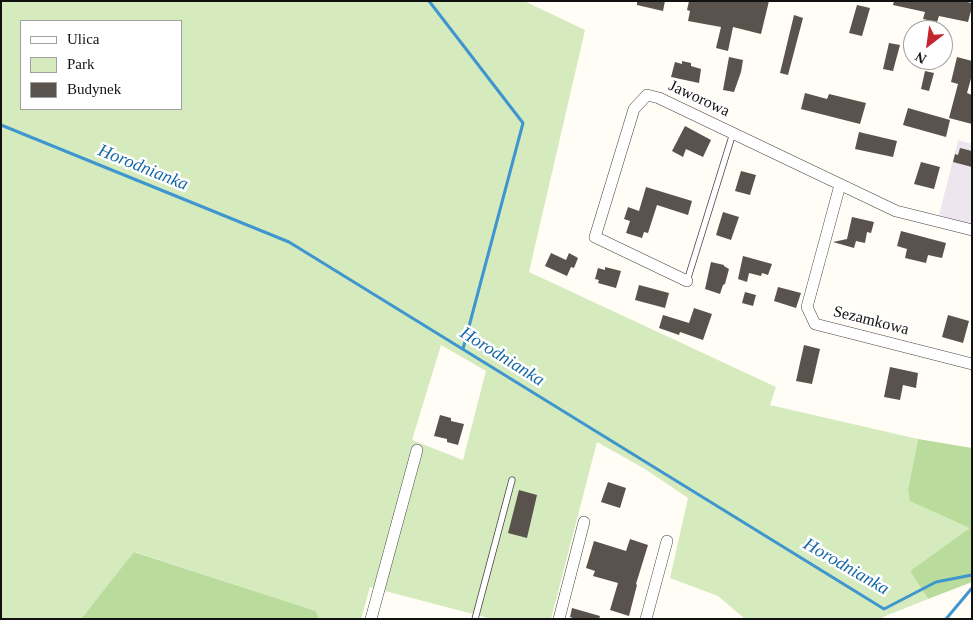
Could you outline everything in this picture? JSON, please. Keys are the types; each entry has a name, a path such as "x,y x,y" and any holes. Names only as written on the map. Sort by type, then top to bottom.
{"street":[{"name":"Jaworowa","path":"687,281 595,237 634,108 647,95 659,98 896,211 972,230"},
{"name":"Sezamkowa","path":"840,185 807,306 815,324 972,364"},
{"path":"371,619 417,450"},
{"path":"559,619 584,522"},
{"path":"646,619 667,541"}],"lane":[{"path":"687,281 733,133"},
{"path":"476,619 512,480"}],"shaded area":[{"path":"958,140 972,144 972,225 939,215"}],"green space":[{"path":"1,1 524,1 585,30 529,272 776,387 770,405 918,439 908,489 971,528 910,571 928,599 882,619 745,619 718,596 670,578 688,498 645,469 597,442 551,619 492,619 370,587 361,619 319,619 316,611 135,552 81,619 1,619","holes":["441,345 486,371 463,460 412,440"]},
{"path":"918,439 972,448 972,582 928,599 910,571 970,528 910,501 908,489"},
{"path":"134,552 316,611 319,619 81,619"}],"building":[{"path":"637,1 665,1 663,11 637,5"},
{"path":"689,1 769,1 761,34 733,27 728,51 716,48 721,27 688,21 690,11 687,10"},
{"path":"894,1 963,1 972,3 972,7 968,22 939,16 938,20 923,19 925,12 893,5"},
{"path":"857,5 870,8 862,36 849,33"},
{"path":"794,15 803,18 788,75 780,73"},
{"path":"889,43 900,45 893,71 883,69"},
{"path":"729,57 743,60 734,92 723,90"},
{"path":"957,57 972,61 972,75 967,93 972,95 972,124 949,118 958,84 951,82"},
{"path":"682,61 691,63 691,66 701,69 699,83 671,77 675,62 682,64"},
{"path":"925,71 934,73 929,91 921,89"},
{"path":"805,93 827,99 829,94 866,103 860,124 801,109"},
{"path":"908,108 950,120 946,137 903,125"},
{"path":"685,126 711,140 703,157 686,149 683,157 672,151"},
{"path":"859,132 897,141 893,157 855,149"},
{"path":"960,148 972,151 972,167 953,162 955,154 958,155"},
{"path":"921,162 940,167 934,189 914,184"},
{"path":"741,171 756,175 750,195 735,191"},
{"path":"646,187 692,201 688,215 657,205 648,233 644,232 642,238 626,233 630,221 624,219 628,207 639,211"},
{"path":"723,212 739,217 731,240 716,235"},
{"path":"852,217 874,222 871,233 867,232 865,243 856,241 854,248 833,242 847,239"},
{"path":"901,231 946,243 942,258 928,255 926,263 905,258 907,249 897,246"},
{"path":"551,253 566,260 569,253 578,258 574,268 571,267 567,276 545,266"},
{"path":"743,256 772,264 768,275 762,273 761,276 749,273 747,282 738,279"},
{"path":"711,262 724,265 729,269 720,294 705,289"},
{"path":"605,267 621,271 616,288 598,283 599,280 595,279 598,268 605,270"},
{"path":"639,285 669,293 665,308 635,300"},
{"path":"778,287 801,293 796,308 774,301"},
{"path":"745,292 756,295 753,306 742,303"},
{"path":"694,308 712,314 703,340 680,332 679,335 659,328 663,315 689,323"},
{"path":"948,315 969,321 963,343 942,337"},
{"path":"804,345 820,349 812,384 796,381"},
{"path":"890,367 918,373 916,388 903,385 900,400 884,397"},
{"path":"440,415 451,418 451,421 464,424 458,445 447,442 447,439 434,436"},
{"path":"608,482 626,488 620,508 601,502"},
{"path":"519,490 537,495 527,538 508,533"},
{"path":"630,539 648,545 636,584 629,616 610,610 618,583 593,576 595,571 586,568 594,541 626,551"},
{"path":"572,608 600,616 599,619 576,619 570,617"}],"waterway":[{"path":"429,1 523,123 463,349"},
{"name":"Horodnianka","path":"1,125 289,242 884,609 936,582 972,575"},
{"path":"946,619 972,588"}]}
